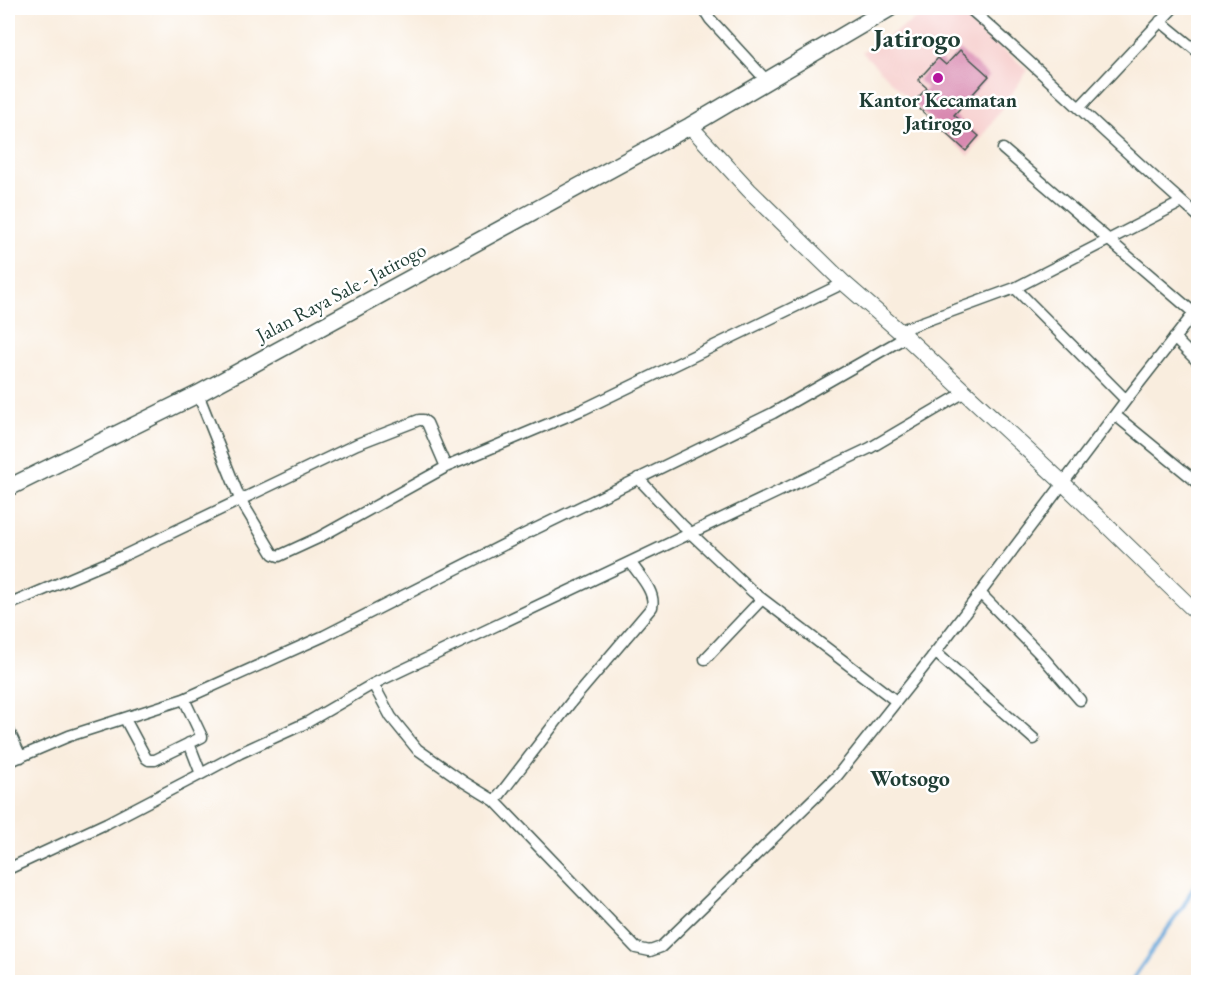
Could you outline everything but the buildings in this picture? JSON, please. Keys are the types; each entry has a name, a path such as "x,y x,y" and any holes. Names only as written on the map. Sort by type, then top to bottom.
{"main road":[{"name":"Jalan Raya Sale - Jatirogo","path":"8,488 198,394 690,126 890,8"},
{"path":"690,126 748,190 844,283 1063,483 1198,614"}],"street":[{"path":"703,8 710,19 765,80"},
{"path":"969,8 1017,48 1198,216"},
{"path":"1079,108 1173,8"},
{"path":"1160,21 1198,52"},
{"path":"373,684 391,717 417,749 495,801 636,948 650,951 661,947 837,776 1196,311 1108,241 1003,149"},
{"path":"8,762 69,736 184,699 324,636 638,478 773,413 902,334 1015,288 1182,202"},
{"path":"198,394 240,499 273,554 279,556 318,538 446,467 584,409 844,283"},
{"path":"1015,288 1126,400"},
{"path":"1174,338 1198,362"},
{"path":"8,869 107,823 240,753 306,723 373,684 870,448 965,392"},
{"path":"1115,415 1198,483"},
{"path":"8,606 123,556 357,444 419,420 427,423 446,467"},
{"path":"638,478 692,534 762,599 896,701"},
{"path":"495,801 572,701 652,608 651,593 631,563"},
{"path":"980,593 1041,655 1080,700"},
{"path":"705,659 762,599"},
{"path":"935,652 1034,739"},
{"path":"125,719 149,760 155,760 202,736 184,699"},
{"path":"8,729 21,757"},
{"path":"189,743 201,774"}],"shaded area":[{"path":"934,8 952,8 1028,70 969,156 942,133 862,52"}],"waterway":[{"path":"1131,982 1182,908 1198,880"}],"place":[{"name":"Kantor Kecamatan Jatirogo","path":"938,78"}],"district":[{"name":"Jatirogo","path":"917,38"},
{"name":"Wotsogo","path":"910,778"}]}
